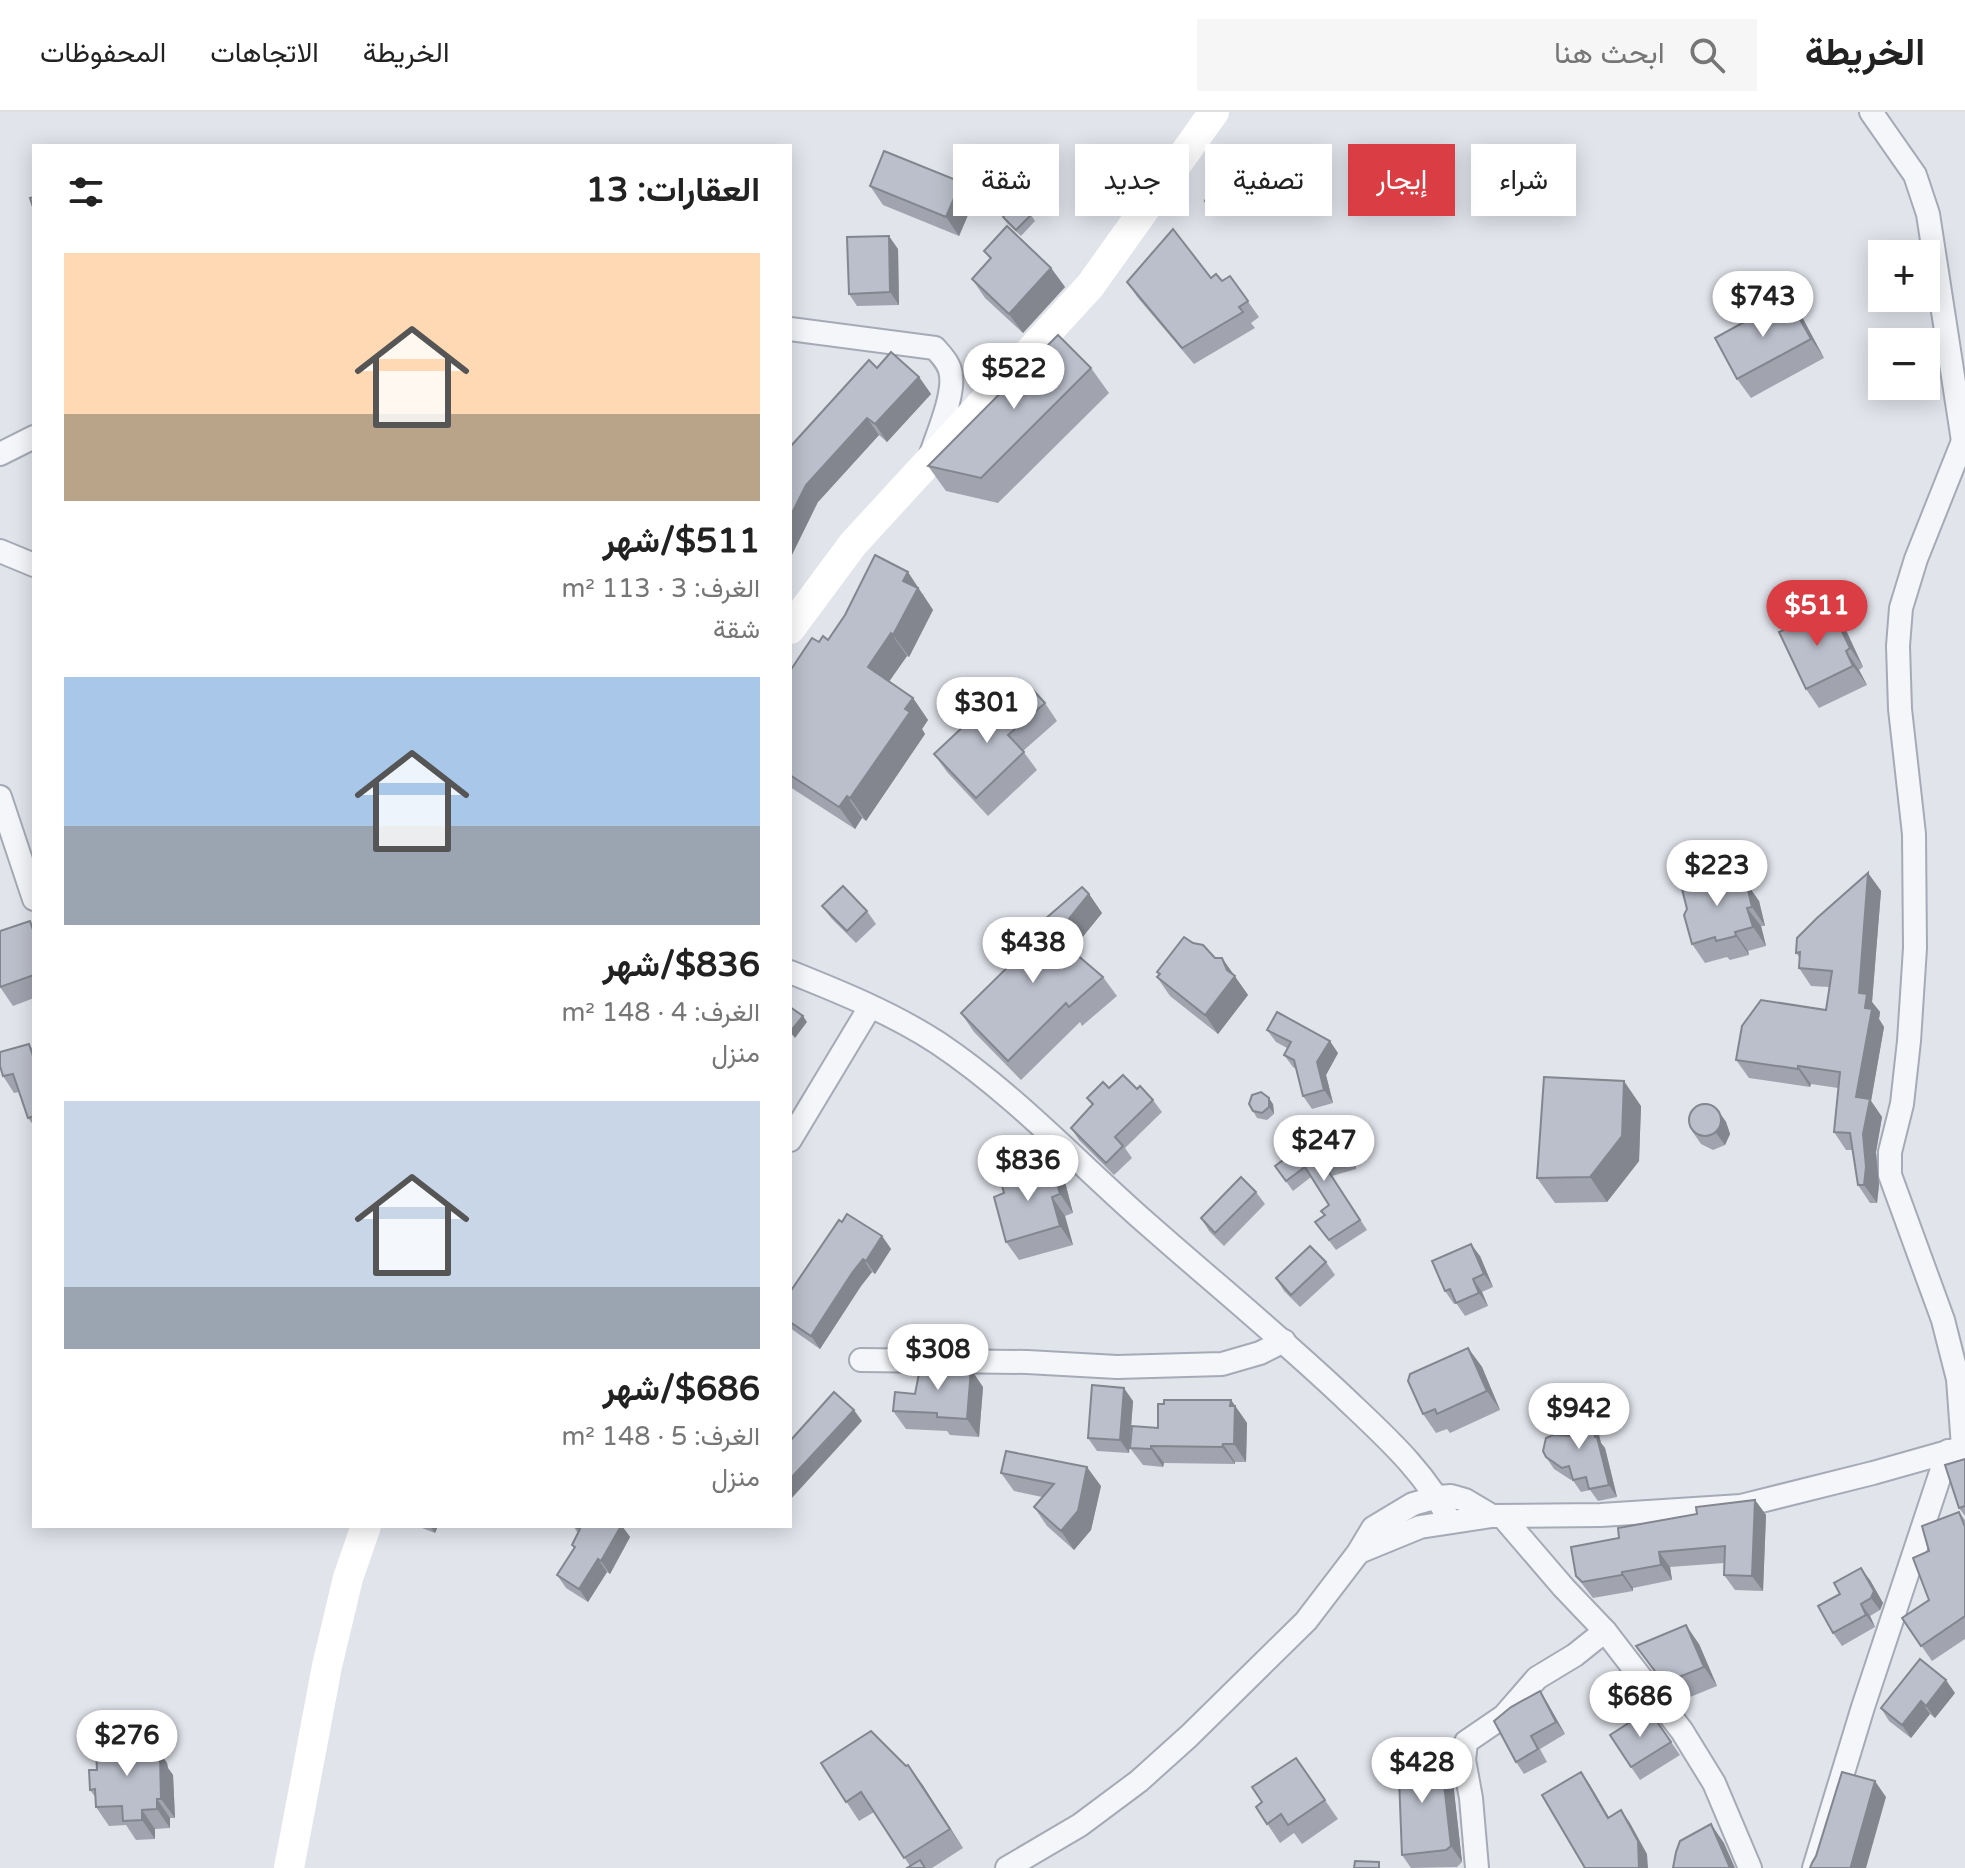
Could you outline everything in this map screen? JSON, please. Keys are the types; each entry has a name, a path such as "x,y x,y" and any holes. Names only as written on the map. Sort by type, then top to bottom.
{"main road":[{"path":"792,626 853,544 1090,286 1214,112"},
{"path":"289,1868 327,1666 348,1578 365,1528"}],"street":[{"path":"1814,1868 1863,1707 1959,1448 1958,1379 1943,1320 1890,1175 1890,1152 1902,1104 1915,948 1914,834 1900,709 1898,646 1901,608 1916,559 1964,439 1928,214 1915,175 1871,112"},
{"path":"792,329 935,348 946,361 951,376 950,392 929,458"},
{"path":"0,454 32,438"},
{"path":"0,551 32,564"},
{"path":"0,797 32,893"},
{"path":"792,973 870,1007 937,1043 1009,1099 1284,1341 1367,1419 1438,1497 1450,1522"},
{"path":"792,1137 870,1007"},
{"path":"861,1360 1027,1362 1117,1367 1222,1364 1260,1353 1284,1341"},
{"path":"1358,1553 1420,1527 1450,1522 1741,1506 1959,1448"},
{"path":"1007,1868 1080,1825 1139,1781 1306,1621 1358,1553 1373,1528 1413,1504 1451,1496 1498,1517 1605,1631 1682,1731 1714,1783 1750,1868"},
{"path":"1477,1868 1471,1798 1464,1760 1466,1742 1504,1716 1537,1678 1575,1655 1605,1631"},
{"path":"1708,1826 1727,1814"}],"building":[{"path":"884,151 953,179 953,201 946,217 870,186"},
{"path":"1004,216 1030,216 1016,230"},
{"path":"1007,226 1051,268 1009,314 972,279 991,258 984,251"},
{"path":"1173,229 1211,278 1216,274 1222,281 1230,276 1248,301 1239,307 1243,312 1182,348 1127,282"},
{"path":"889,236 890,292 849,294 847,237"},
{"path":"1788,298 1811,339 1737,379 1715,338"},
{"path":"1058,335 1091,368 981,478 928,466"},
{"path":"891,352 919,377 875,424 867,418 806,485 792,513 792,445 869,360 877,368"},
{"path":"875,555 908,572 903,581 918,588 893,635 891,633 868,667 913,698 905,709 910,712 850,798 847,796 839,807 792,776 792,668 812,638 819,642 823,636 828,640 845,615"},
{"path":"1830,607 1850,648 1846,651 1853,666 1806,689 1779,632"},
{"path":"1032,689 1045,703 1008,735 1024,752 976,798 934,754 983,708 995,721"},
{"path":"1868,873 1859,993 1867,994 1865,1008 1872,1009 1856,1097 1870,1099 1863,1134 1864,1185 1858,1185 1850,1133 1834,1132 1840,1072 1736,1060 1742,1026 1761,1000 1826,1010 1832,971 1799,968 1797,938"},
{"path":"1712,874 1739,876 1741,883 1746,882 1752,907 1747,908 1753,927 1735,932 1736,936 1716,941 1715,937 1692,944 1684,915 1687,909 1682,889"},
{"path":"843,886 867,911 847,931 822,906"},
{"path":"1082,887 1089,894 1055,936 1103,977 1069,1007 1066,1003 1008,1061 961,1013 1022,953 1015,945"},
{"path":"30,921 32,927 32,976 0,987 0,931"},
{"path":"1184,937 1203,945 1215,958 1222,958 1227,970 1235,976 1205,1015 1157,977 1160,974 1157,972"},
{"path":"792,1008 803,1016 792,1030"},
{"path":"1277,1012 1330,1041 1317,1062 1324,1090 1303,1096 1294,1060 1284,1055 1291,1042 1267,1030"},
{"path":"29,1044 32,1053 32,1117 28,1118 13,1074 3,1076 0,1052"},
{"path":"1123,1075 1137,1089 1140,1086 1153,1100 1115,1137 1123,1146 1106,1163 1071,1128 1093,1104 1087,1098 1103,1082 1109,1088"},
{"path":"1544,1077 1624,1081 1622,1136 1590,1177 1537,1178"},
{"path":"1261,1092 1269,1098 1269,1107 1262,1113 1253,1111 1249,1104 1252,1095"},
{"path":"1705,1104 1716,1109 1721,1120 1716,1131 1705,1136 1694,1131 1689,1120 1694,1109"},
{"path":"1343,1138 1349,1159 1325,1166 1360,1220 1329,1240 1315,1222 1325,1215 1321,1211 1329,1205 1305,1167 1286,1181 1275,1166 1301,1147 1303,1150"},
{"path":"1051,1164 1060,1194 1052,1197 1060,1226 1006,1242 994,1197 1004,1193 1000,1178"},
{"path":"1241,1177 1256,1192 1215,1233 1201,1218"},
{"path":"847,1214 882,1236 866,1261 863,1259 852,1273 811,1336 792,1323 792,1289 839,1220 842,1222"},
{"path":"1471,1244 1484,1274 1473,1279 1479,1293 1456,1303 1450,1289 1445,1291 1432,1261"},
{"path":"1310,1246 1326,1262 1291,1295 1276,1278"},
{"path":"1468,1348 1487,1391 1437,1414 1435,1409 1423,1414 1408,1381 1410,1374"},
{"path":"921,1363 971,1369 967,1419 937,1417 937,1413 893,1411 895,1392 915,1394"},
{"path":"1092,1385 1124,1388 1120,1440 1088,1438"},
{"path":"834,1392 854,1410 792,1477 792,1439"},
{"path":"1164,1400 1231,1400 1230,1406 1235,1406 1234,1444 1223,1444 1222,1447 1130,1448 1132,1426 1158,1428 1158,1404 1164,1404"},
{"path":"1587,1407 1609,1485 1589,1489 1586,1477 1573,1480 1569,1466 1562,1468 1546,1457 1543,1451 1546,1438 1553,1435 1572,1436 1567,1413"},
{"path":"1006,1451 1087,1467 1078,1511 1061,1531 1034,1507 1054,1484 1001,1473"},
{"path":"1965,1459 1965,1506 1959,1508 1945,1465"},
{"path":"1755,1500 1752,1576 1724,1575 1725,1546 1659,1552 1661,1565 1622,1572 1622,1575 1582,1582 1576,1576 1571,1547 1619,1538 1618,1528 1697,1514 1696,1507"},
{"path":"1959,1512 1965,1527 1965,1616 1921,1646 1902,1618 1929,1600 1913,1558 1929,1551 1922,1526"},
{"path":"620,1528 601,1561 598,1559 579,1589 557,1575 575,1547 572,1545 580,1529"},
{"path":"1861,1568 1874,1591 1871,1598 1861,1604 1866,1615 1833,1633 1818,1606 1840,1594 1834,1583"},
{"path":"1686,1625 1704,1667 1664,1683 1636,1646"},
{"path":"1920,1659 1946,1680 1926,1706 1921,1701 1902,1725 1881,1708"},
{"path":"1540,1691 1556,1722 1531,1736 1538,1749 1516,1762 1494,1721 1511,1707"},
{"path":"1649,1710 1671,1742 1631,1767 1610,1735"},
{"path":"871,1731 908,1765 950,1829 904,1858 861,1792 846,1802 821,1763"},
{"path":"114,1739 131,1739 131,1743 154,1745 155,1757 160,1756 161,1799 157,1799 157,1809 142,1810 142,1820 123,1821 122,1806 96,1807 95,1789 90,1790 89,1770 97,1770 96,1749 114,1749"},
{"path":"1441,1757 1451,1846 1446,1850 1402,1855 1399,1778 1393,1778 1392,1760"},
{"path":"1296,1758 1325,1800 1288,1825 1281,1814 1267,1824 1256,1807 1262,1802 1252,1787"},
{"path":"1581,1772 1608,1818 1621,1810 1638,1841 1639,1868 1585,1868 1542,1795"},
{"path":"1842,1772 1875,1781 1851,1866 1859,1868 1810,1868 1816,1856"},
{"path":"1711,1824 1730,1868 1673,1868 1680,1841"},
{"path":"920,1860 925,1868 907,1868"},
{"path":"1355,1861 1379,1862 1379,1868 1354,1868"}]}
